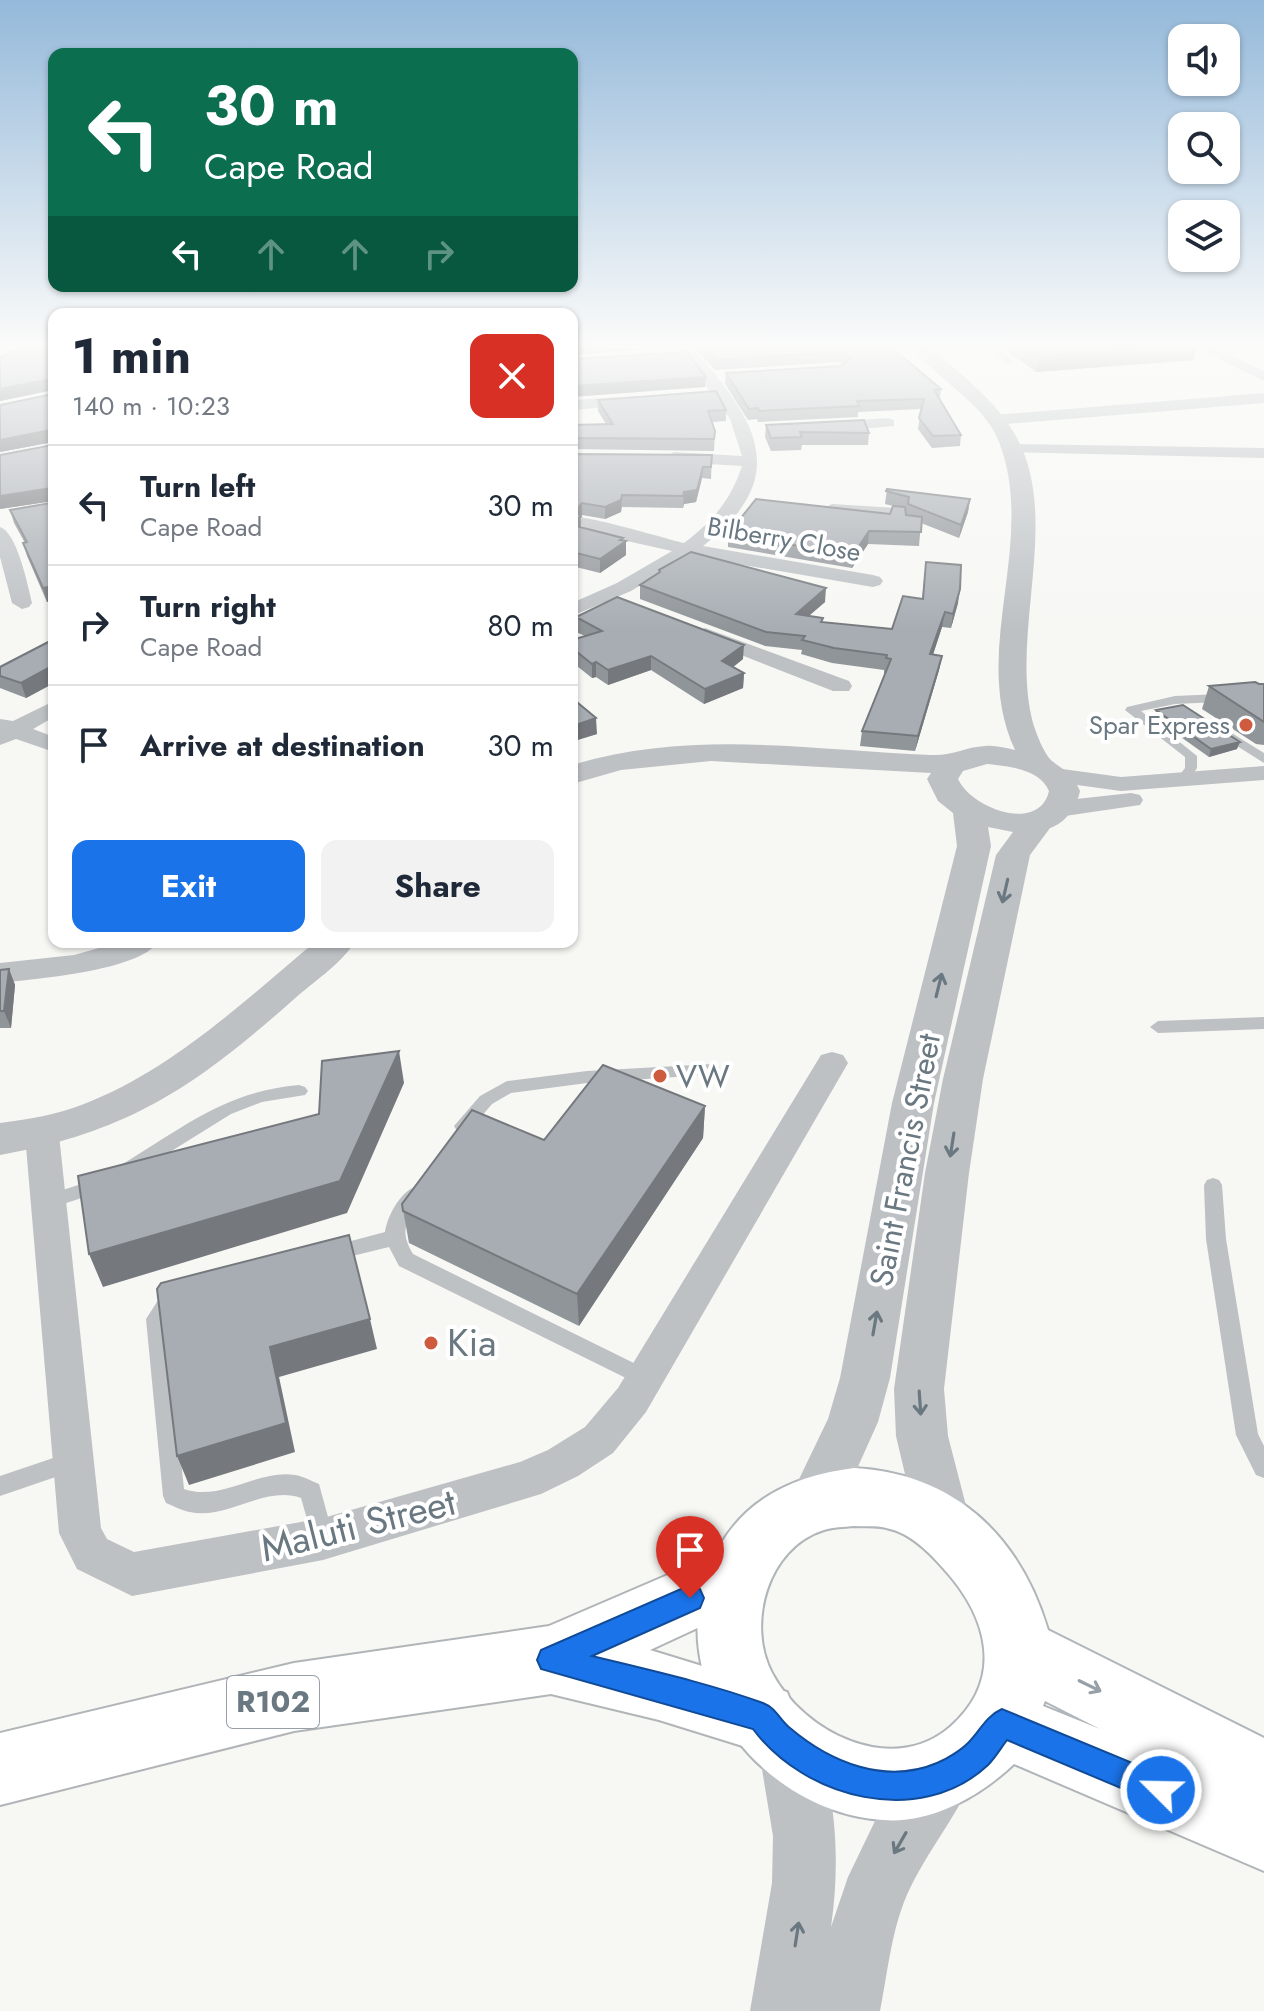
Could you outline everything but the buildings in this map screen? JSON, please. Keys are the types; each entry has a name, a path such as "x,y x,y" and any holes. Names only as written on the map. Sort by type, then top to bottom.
{"main road":[{"name":"R102","path":"854,1497 895,1500 944,1525 973,1551 1000,1591 1011,1615 1020,1652 1014,1691 1002,1724 977,1755 942,1777 900,1786 856,1782 813,1764 775,1731 749,1699 732,1658 728,1617 735,1578 754,1544 782,1518 815,1502 854,1497"},
{"name":"R102","path":"0,1769 294,1697 551,1660 735,1578"},
{"path":"1020,1652 1264,1776"},
{"name":"R102","path":"551,1660 659,1686 775,1731"},
{"path":"1002,1724 1264,1834"}],"street":[{"path":"578,608 640,579 686,549 746,501 752,442"},
{"path":"944,1525 922,1436 919,1389 947,1173 963,1079 1013,855 1065,791 1017,730 1010,661 1024,500 1007,442"},
{"path":"1011,449 1264,453"},
{"path":"652,457 752,462"},
{"path":"816,507 897,513"},
{"name":"Bilberry Close","path":"588,522 616,533 686,549 873,581"},
{"path":"0,533 14,569 22,603"},
{"path":"606,596 635,607"},
{"path":"679,624 841,686"},
{"path":"960,783 989,721 1010,661"},
{"path":"5,731 48,711"},
{"path":"5,731 48,743"},
{"path":"578,774 650,756 709,753 775,755 890,777 960,783 1002,756 1046,770 1121,784 1264,773"},
{"path":"960,783 990,818 1048,815 1093,803 1264,789"},
{"name":"Saint Francis Street","path":"815,1502 853,1422 865,1378 924,1049 974,846 960,783"},
{"path":"0,973 90,963 132,948"},
{"path":"0,1139 42,1135 95,1119 181,1073 330,948"},
{"name":"Maluti Street","path":"42,1135 80,1533 92,1554 132,1574 323,1539 526,1480 563,1463 599,1440 632,1400 832,1063"},
{"path":"775,1731 800,1797 805,1836 805,1883 785,2011"},
{"path":"845,2011 871,1900 898,1844 942,1777"}],"lane":[{"path":"1182,781 1191,768 1191,756 1131,710 1175,700 1264,696"},
{"path":"1175,700 1201,717"},
{"path":"1213,726 1264,759"},
{"path":"1158,1027 1264,1023"},
{"path":"449,1144 486,1100 507,1087 587,1077 713,1070"},
{"path":"48,1202 98,1186 238,1104 262,1096 299,1091"},
{"path":"425,1179 394,1225 393,1238 406,1260 645,1378"},
{"path":"1213,1185 1216,1239 1247,1435 1264,1468"},
{"path":"318,1257 393,1238"},
{"path":"187,1290 164,1303 156,1319 174,1496 187,1504 208,1502 297,1484 311,1491 323,1539"},
{"path":"0,1486 73,1461"}],"place":[{"name":"Spar Express","path":"1246,725"},
{"name":"VW","path":"660,1076"},
{"name":"Kia","path":"431,1343"}],"route":[{"path":"690,1598 551,1660 659,1686 762,1717 776,1736 813,1764 856,1782 900,1786 942,1777 977,1755 1002,1724 1161,1790"}]}
